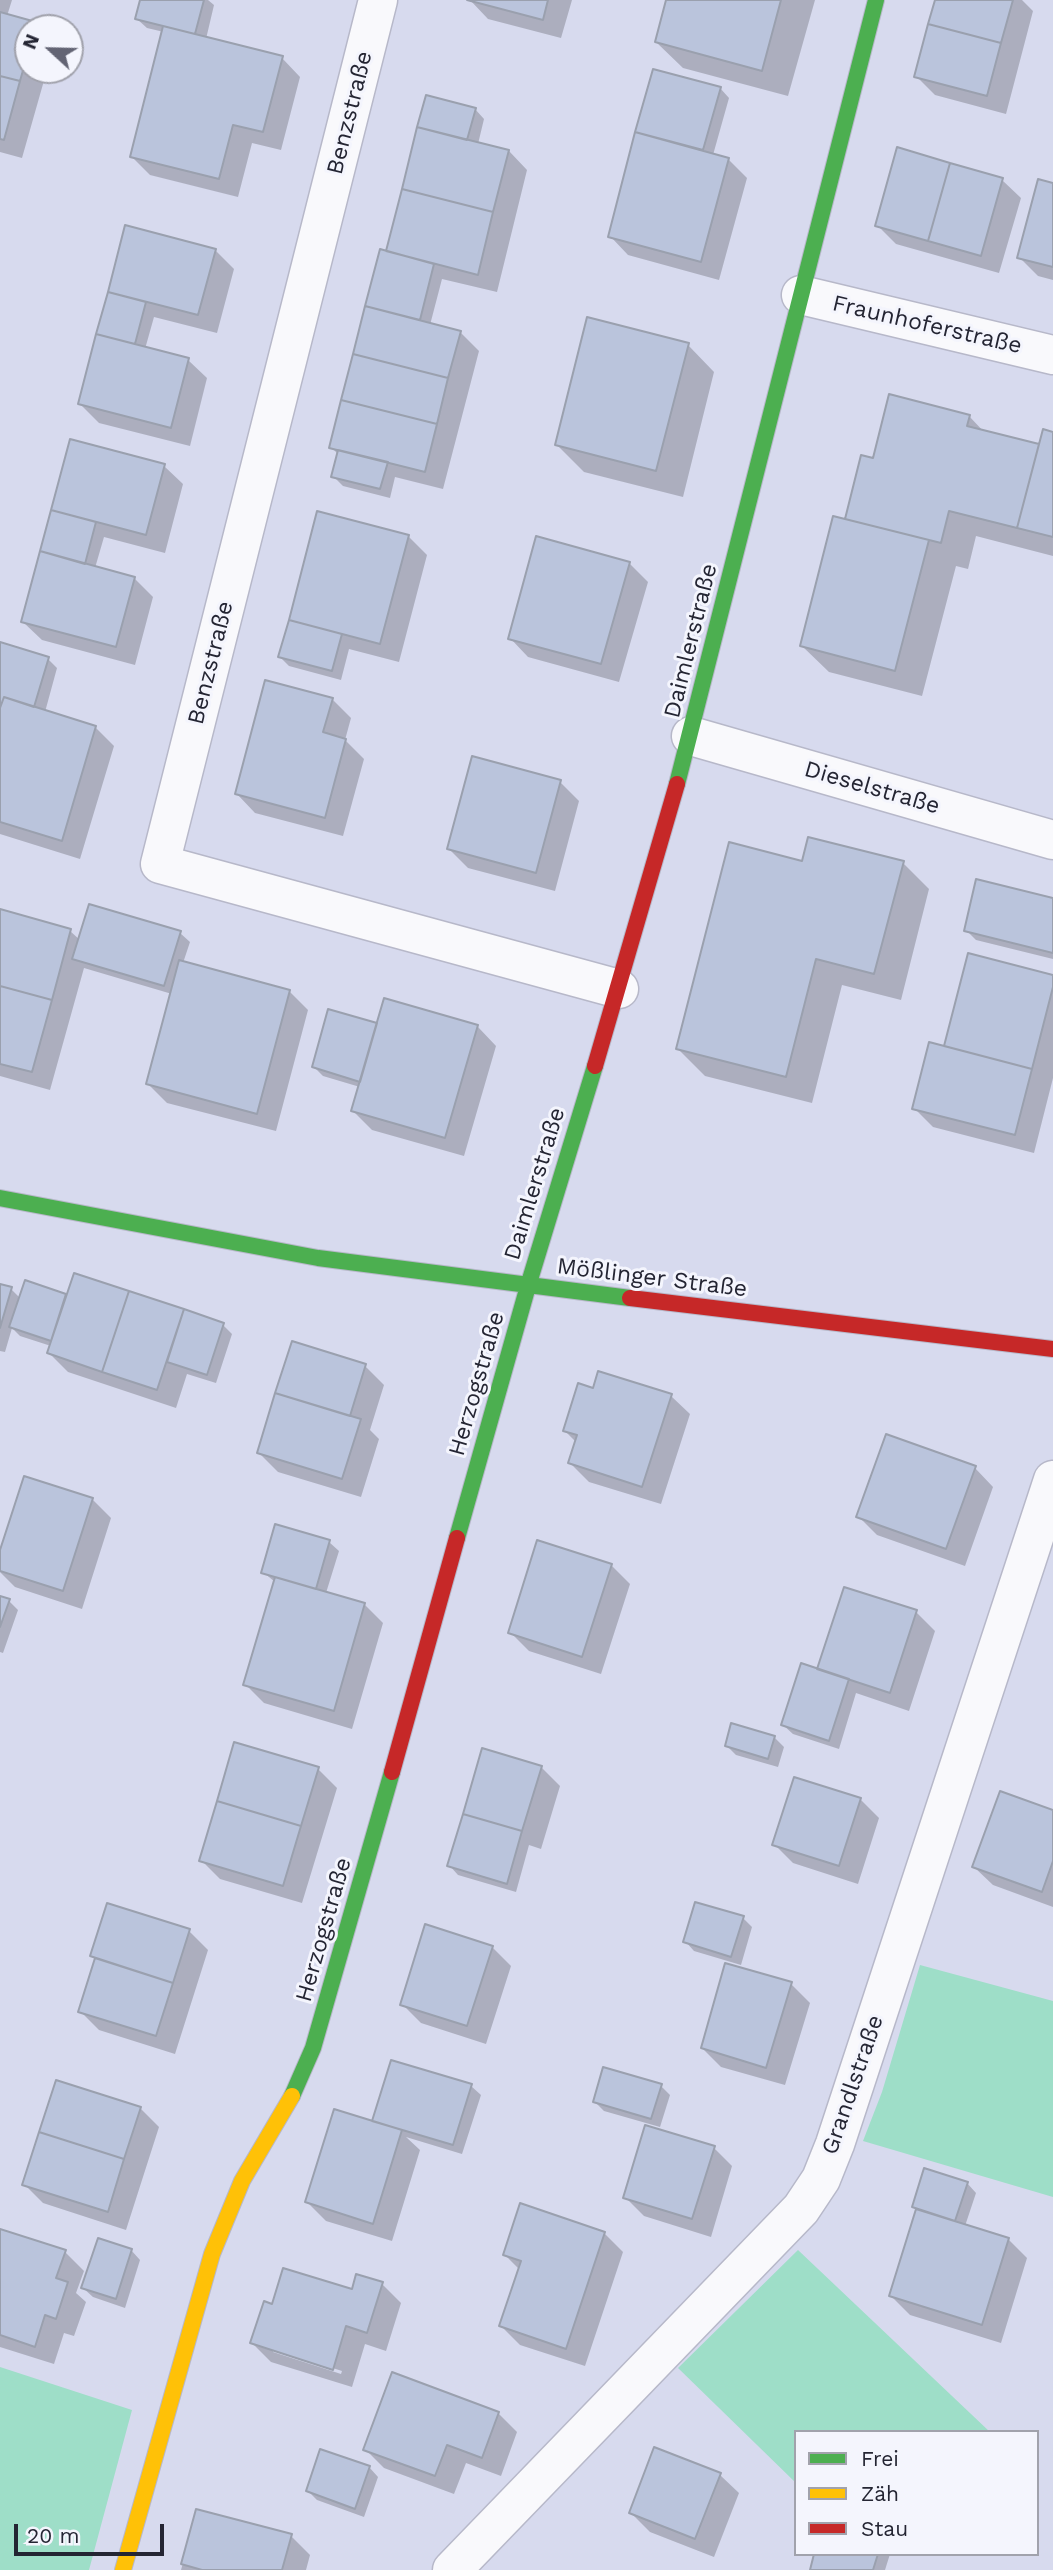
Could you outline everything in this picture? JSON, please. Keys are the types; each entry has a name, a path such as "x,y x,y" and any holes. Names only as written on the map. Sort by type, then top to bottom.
{"street":[{"name":"Benzstraße","path":"378,0 160,864 619,989"},
{"name":"Daimlerstraße","path":"528,1286 619,989 691,736 876,0"},
{"name":"Fraunhoferstraße","path":"801,295 1053,355"},
{"name":"Dieselstraße","path":"691,736 1053,840"},
{"name":"Mößlinger Straße","path":"0,1198 318,1258 1053,1349"},
{"name":"Herzogstraße","path":"123,2570 212,2254 242,2181 292,2095 313,2048 381,1816 528,1286"},
{"name":"Grandlstraße","path":"452,2570 801,2209 821,2179 835,2144 1053,1480"}],"green space":[{"path":"920,1965 1053,2001 1053,2197 863,2141 882,2092"},
{"path":"798,2250 988,2430 794,2430 794,2481 678,2368"},
{"path":"0,2367 132,2410 89,2570 0,2570"}],"building":[{"path":"140,0 204,0 195,34 135,19"},
{"path":"467,0 548,0 543,20"},
{"path":"666,0 781,0 762,71 655,42"},
{"path":"935,0 1013,0 1001,43 928,24"},
{"path":"0,12 14,16 14,80 0,76"},
{"path":"928,24 1001,43 987,96 914,77"},
{"path":"163,26 283,56 263,132 233,125 219,179 130,157"},
{"path":"653,69 721,87 703,150 635,132"},
{"path":"0,76 14,80 14,84 19,84 4,140 0,139"},
{"path":"426,95 476,108 467,140 417,127"},
{"path":"417,127 509,150 493,212 402,189"},
{"path":"635,132 729,158 701,262 608,237"},
{"path":"897,147 950,163 928,241 875,226"},
{"path":"950,163 1003,178 981,256 928,241"},
{"path":"1038,179 1053,183 1053,267 1017,258"},
{"path":"402,189 493,212 478,275 386,251"},
{"path":"125,225 216,249 198,315 108,292"},
{"path":"380,249 434,264 420,320 365,306"},
{"path":"108,292 146,302 135,344 96,334"},
{"path":"365,306 461,331 448,378 353,354"},
{"path":"587,317 689,343 656,471 555,445"},
{"path":"96,334 189,358 171,428 78,404"},
{"path":"353,354 448,378 437,424 341,400"},
{"path":"889,394 970,415 967,426 1039,444 1017,528 949,511 941,543 845,519 861,455 873,458"},
{"path":"341,400 437,424 425,472 329,448"},
{"path":"1043,429 1053,432 1053,537 1017,528"},
{"path":"70,439 165,464 146,535 51,510"},
{"path":"338,450 388,462 380,489 331,477"},
{"path":"51,510 96,522 85,564 40,551"},
{"path":"317,511 409,535 380,644 289,620"},
{"path":"833,516 929,540 895,671 800,646"},
{"path":"536,536 630,562 601,664 508,639"},
{"path":"40,551 135,577 116,647 21,622"},
{"path":"289,620 342,634 332,671 278,657"},
{"path":"0,642 49,657 34,707 4,697 0,708"},
{"path":"265,680 333,698 323,732 346,739 325,818 235,794"},
{"path":"4,697 96,726 62,841 0,822 0,708"},
{"path":"472,756 561,780 536,873 447,849"},
{"path":"808,837 904,861 874,974 816,959 786,1077 676,1049 729,842 802,861"},
{"path":"976,879 1053,898 1053,953 964,931"},
{"path":"89,904 181,931 164,986 72,959"},
{"path":"0,909 71,929 52,1000 0,986"},
{"path":"968,953 1053,975 1053,987 1032,1069 944,1046"},
{"path":"179,960 290,990 257,1114 146,1084"},
{"path":"0,986 52,1000 32,1072 0,1064"},
{"path":"384,998 478,1025 445,1138 351,1111"},
{"path":"328,1009 377,1023 360,1082 312,1067"},
{"path":"929,1042 1032,1069 1015,1135 912,1109"},
{"path":"74,1273 129,1291 102,1372 47,1353"},
{"path":"25,1280 66,1294 51,1341 9,1327"},
{"path":"0,1284 12,1287 0,1328"},
{"path":"129,1291 184,1309 157,1390 102,1372"},
{"path":"184,1309 224,1323 207,1375 167,1362"},
{"path":"292,1341 366,1364 350,1416 275,1393"},
{"path":"598,1371 672,1394 642,1487 568,1463 577,1435 563,1431 578,1383 593,1388"},
{"path":"275,1393 361,1419 342,1479 257,1453"},
{"path":"886,1434 976,1466 946,1549 856,1517"},
{"path":"24,1476 93,1498 63,1591 0,1571 0,1550"},
{"path":"275,1524 330,1540 316,1589 261,1573"},
{"path":"537,1540 612,1564 582,1657 508,1633"},
{"path":"275,1577 365,1603 334,1711 243,1685"},
{"path":"844,1587 917,1610 890,1693 817,1669"},
{"path":"0,1596 10,1599 0,1627"},
{"path":"801,1663 849,1679 829,1741 781,1725"},
{"path":"731,1723 775,1736 768,1759 725,1746"},
{"path":"234,1742 319,1767 301,1826 217,1801"},
{"path":"482,1748 542,1766 522,1831 463,1814"},
{"path":"794,1777 861,1798 839,1866 772,1845"},
{"path":"1000,1791 1053,1810 1053,1861 1042,1892 972,1867"},
{"path":"217,1801 301,1826 283,1886 199,1861"},
{"path":"463,1814 522,1831 507,1884 447,1866"},
{"path":"695,1902 744,1916 731,1957 683,1942"},
{"path":"107,1903 190,1929 173,1983 90,1956"},
{"path":"425,1924 493,1946 467,2026 400,2005"},
{"path":"95,1958 173,1983 156,2036 78,2012"},
{"path":"725,1963 792,1982 766,2068 701,2048"},
{"path":"391,2060 472,2084 453,2145 372,2121"},
{"path":"603,2067 662,2084 651,2119 593,2102"},
{"path":"56,2080 141,2107 124,2159 39,2132"},
{"path":"334,2109 402,2130 373,2224 305,2202"},
{"path":"645,2125 715,2146 692,2219 623,2198"},
{"path":"39,2132 124,2159 108,2212 22,2185"},
{"path":"924,2168 968,2182 955,2221 912,2207"},
{"path":"520,2203 605,2232 566,2349 499,2326 521,2261 503,2255"},
{"path":"916,2209 1009,2238 982,2325 889,2296"},
{"path":"0,2229 66,2250 56,2278 68,2282 56,2319 45,2315 35,2347 0,2335"},
{"path":"98,2238 132,2249 116,2299 81,2288"},
{"path":"283,2268 352,2289 356,2274 383,2282 367,2333 346,2326 333,2370 250,2343 264,2301 272,2304"},
{"path":"392,2372 499,2412 482,2458 447,2445 435,2476 363,2450"},
{"path":"654,2447 721,2473 695,2539 629,2513"},
{"path":"320,2449 370,2466 355,2509 306,2491"},
{"path":"196,2509 292,2534 282,2570 202,2570 181,2564"},
{"path":"814,2556 877,2556 873,2570 810,2570"}],"traffic: fast":[{"path":"677,784 876,0"},
{"path":"457,1538 528,1286 595,1066"},
{"path":"0,1198 318,1258 630,1298"},
{"path":"292,2096 313,2048 392,1772"}],"traffic: slow":[{"path":"123,2570 212,2254 242,2181 292,2096"}],"traffic: jam":[{"path":"595,1066 677,784"},
{"path":"630,1298 1053,1349"},
{"path":"392,1772 457,1538"}]}
